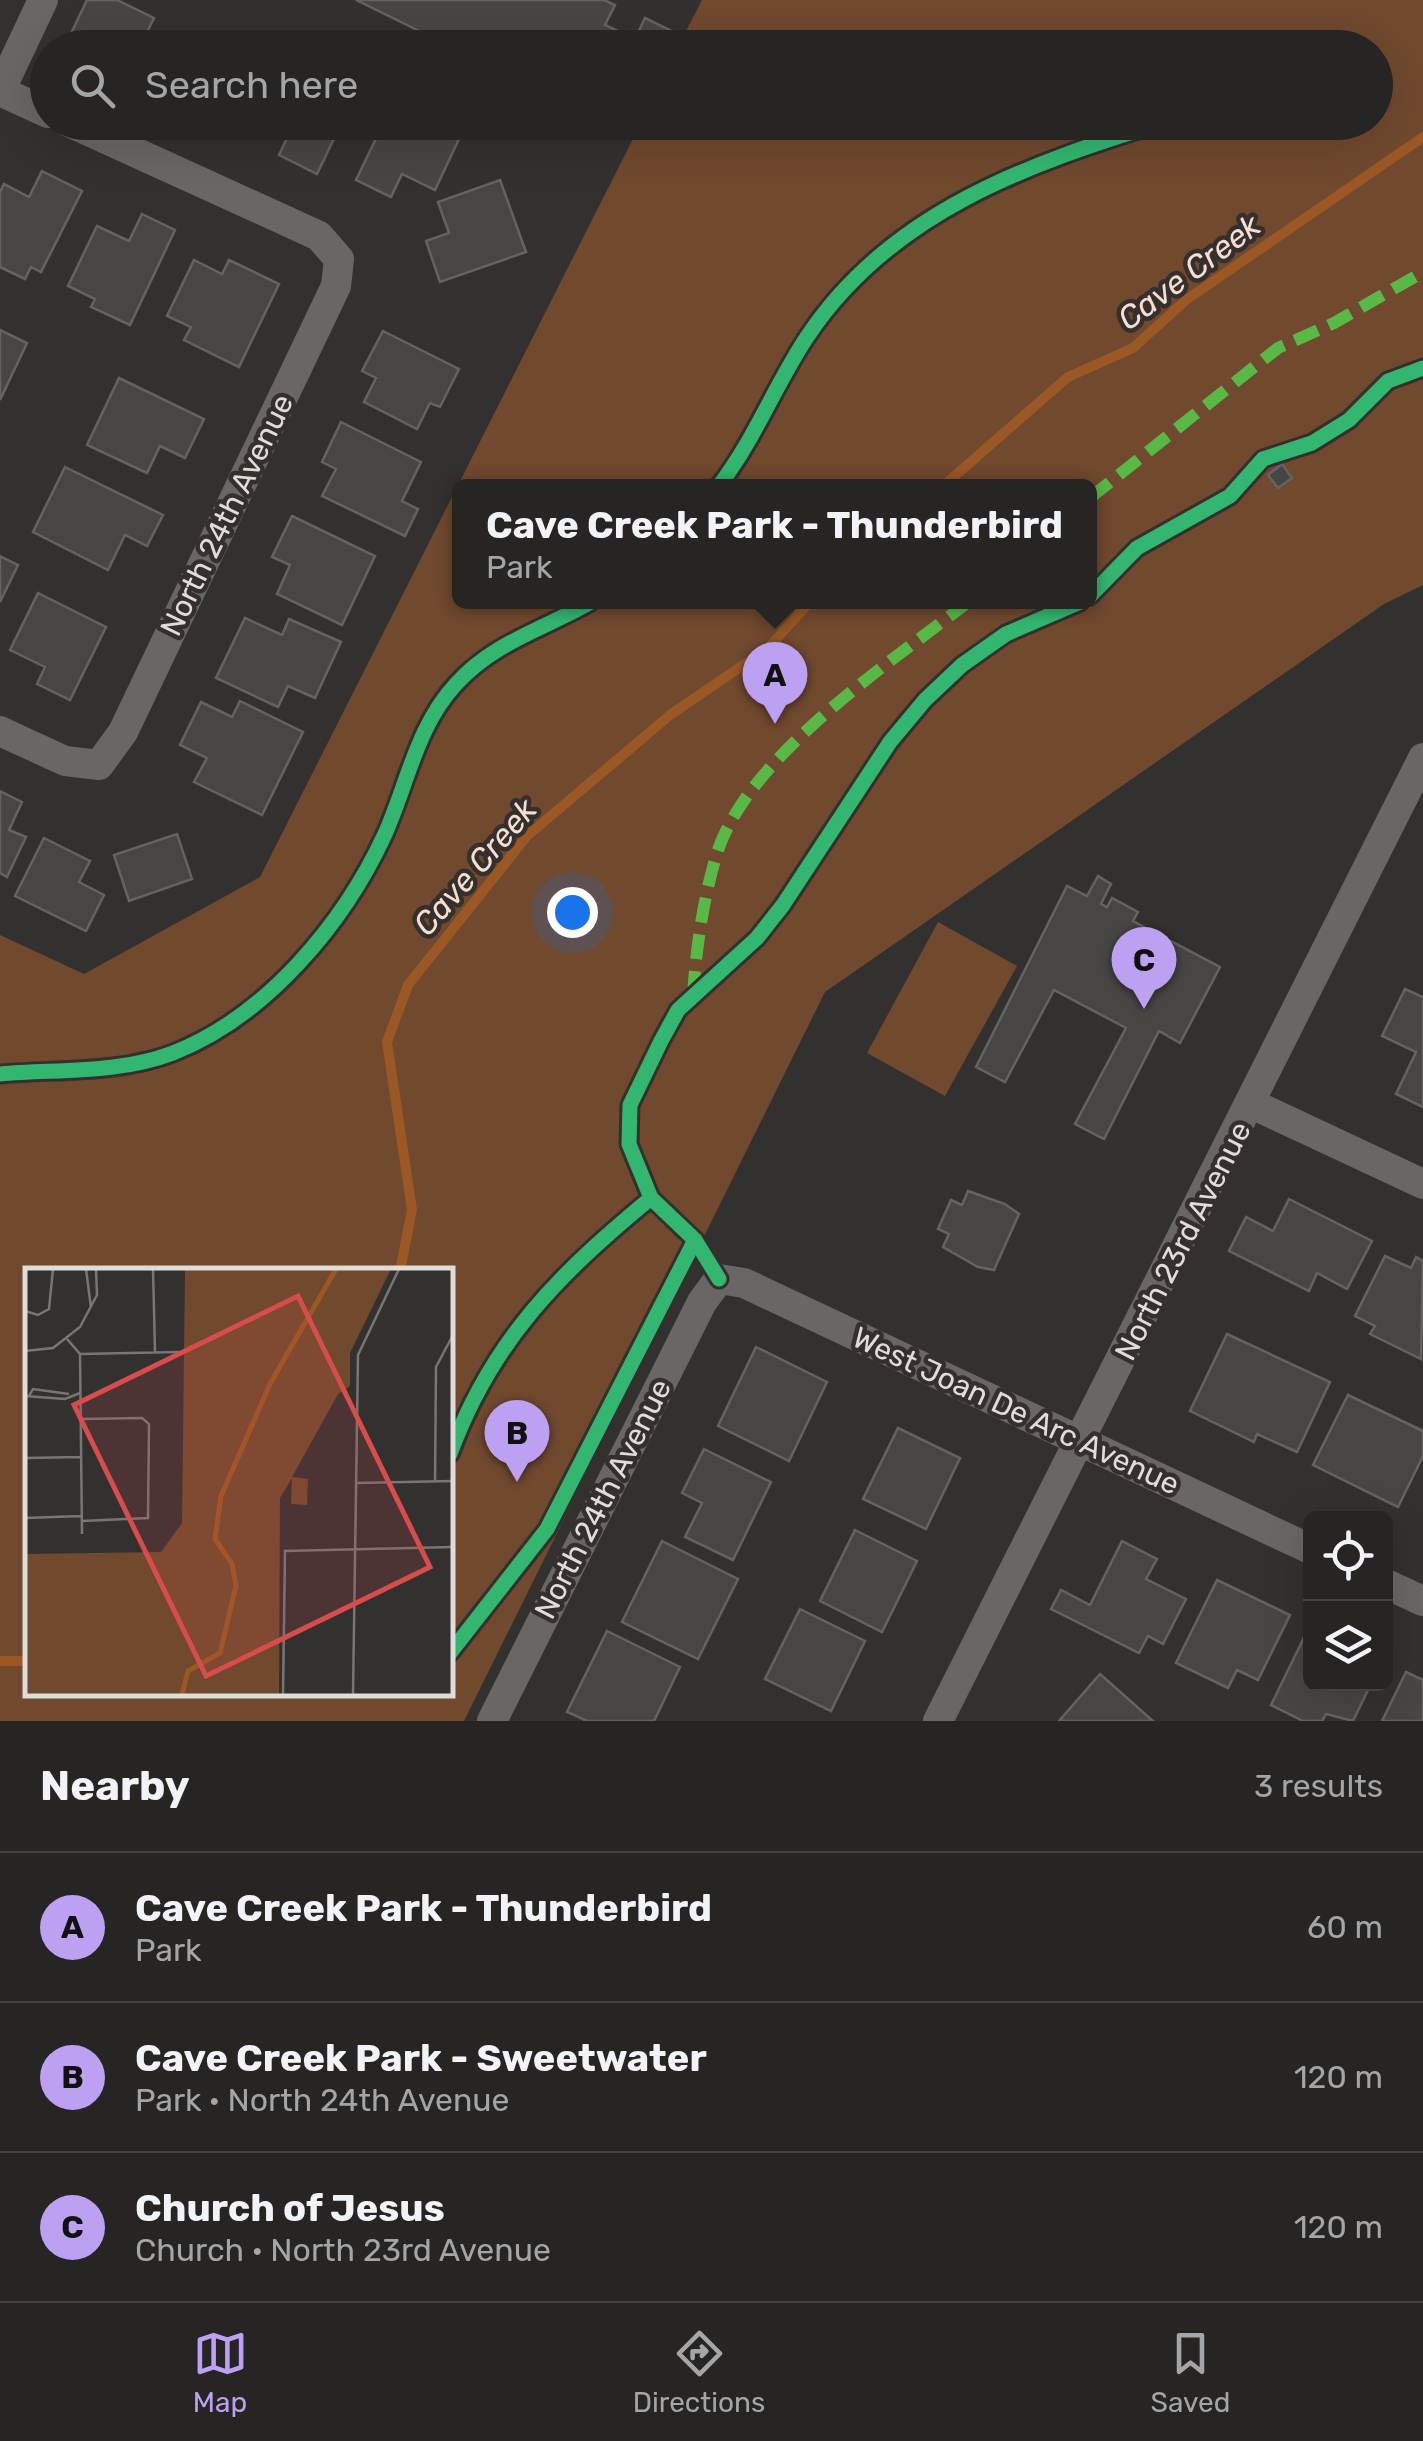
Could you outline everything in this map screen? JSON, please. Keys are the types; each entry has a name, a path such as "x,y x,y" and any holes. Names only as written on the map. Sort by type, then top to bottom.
{"street":[{"path":"30,105 0,91 42,0"},
{"name":"North 24th Avenue","path":"0,731 65,762 99,765 123,732 336,286 340,259 319,236 108,140"},
{"name":"North 23rd Avenue","path":"938,1721 1423,758"},
{"path":"1252,1104 1423,1184"},
{"name":"North 24th Avenue","path":"492,1721 702,1302 719,1279"},
{"name":"West Joan De Arc Avenue","path":"719,1279 744,1283 1303,1546"},
{"path":"1393,1587 1423,1601"}],"shaded area":[{"path":"702,0 1423,0 1423,585 1384,604 825,992 464,1721 0,1721 0,935 84,974 260,877 452,497 452,609 1097,609 1097,479 461,479 632,140 1393,140 1393,30 687,30"},
{"path":"938,922 1017,966 945,1096 867,1053"}],"building":[{"path":"87,0 117,0 154,18 148,30 73,30"},
{"path":"356,0 604,0 615,5 605,25 616,30 417,30"},
{"path":"645,18 670,30 639,30"},
{"path":"286,140 333,140 317,174 279,155"},
{"path":"375,140 459,140 435,190 402,174 391,197 356,180"},
{"path":"42,171 82,191 41,272 31,267 25,279 0,267 0,192 4,184 29,197"},
{"path":"500,180 526,252 440,282 426,241 449,233 438,202"},
{"path":"142,214 175,230 130,325 91,307 95,299 68,286 97,226 129,241"},
{"path":"194,260 222,274 229,260 279,284 239,367 184,340 191,327 167,316"},
{"path":"0,330 27,343 0,400"},
{"path":"383,331 459,369 440,407 430,403 417,429 364,402 376,378 362,371"},
{"path":"119,378 204,419 185,458 160,446 147,473 87,445"},
{"path":"341,422 421,462 402,501 418,509 405,536 322,496 336,469 322,462"},
{"path":"1282,464 1292,478 1278,488 1268,475"},
{"path":"65,467 163,515 147,546 125,535 108,570 33,532"},
{"path":"292,516 375,556 342,625 277,594 290,565 272,557"},
{"path":"0,556 18,565 0,602"},
{"path":"38,593 106,627 70,700 37,684 45,667 10,650"},
{"path":"245,618 282,635 289,619 341,642 315,698 288,686 278,707 216,678"},
{"path":"240,701 303,732 262,815 194,782 207,758 180,745 201,702 232,717"},
{"path":"0,791 22,802 9,830 26,837 7,877 0,873"},
{"path":"177,834 192,879 129,901 114,855"},
{"path":"44,838 90,861 79,882 104,895 86,931 15,896"},
{"path":"1098,876 1111,884 1101,904 1107,907 1112,898 1138,912 1133,921 1220,967 1180,1043 1159,1031 1104,1139 1075,1124 1126,1028 1054,990 1005,1082 976,1067 1067,886 1087,896"},
{"path":"1405,989 1423,997 1423,1107 1396,1094 1416,1052 1382,1036"},
{"path":"968,1191 1005,1204 1019,1214 994,1270 978,1267 943,1247 949,1234 938,1229 951,1200 962,1205"},
{"path":"1289,1199 1372,1241 1347,1289 1317,1273 1309,1291 1229,1251 1246,1217 1273,1231"},
{"path":"1385,1256 1411,1268 1416,1257 1423,1261 1421,1359 1370,1334 1375,1326 1355,1316"},
{"path":"1227,1334 1330,1382 1297,1452 1257,1434 1254,1442 1190,1411"},
{"path":"756,1347 827,1382 789,1461 718,1426"},
{"path":"1348,1395 1423,1431 1423,1456 1398,1507 1313,1465"},
{"path":"898,1428 960,1458 926,1529 863,1499"},
{"path":"704,1449 771,1482 733,1560 685,1537 702,1503 682,1493"},
{"path":"855,1530 917,1561 882,1632 820,1601"},
{"path":"662,1541 738,1579 698,1659 622,1622"},
{"path":"1122,1541 1157,1559 1146,1579 1186,1599 1163,1644 1148,1636 1139,1653 1051,1609 1061,1590 1090,1605"},
{"path":"1217,1580 1290,1615 1258,1680 1237,1670 1228,1688 1176,1663"},
{"path":"800,1609 865,1641 831,1711 765,1679"},
{"path":"607,1631 680,1667 654,1721 587,1721 567,1712"},
{"path":"1303,1639 1303,1691 1368,1691 1353,1721 1326,1714 1322,1721 1303,1721 1271,1705"},
{"path":"1406,1672 1423,1680 1423,1721 1382,1721"},
{"path":"1100,1674 1153,1721 1059,1721"}],"waterway":[{"name":"Cave Creek","path":"951,479 1068,377 1133,348 1186,300 1423,137"},
{"name":"Cave Creek","path":"401,1268 412,1210 387,1042 408,985 527,836 670,715 768,648 804,609"},
{"name":"Cave Creek","path":"0,1661 25,1661"}],"marked path":[{"path":"1097,492 1278,348 1334,323 1423,272"},
{"path":"693,996 708,888 717,853 733,817 789,747 862,683 959,609"}],"cycle path":[{"path":"724,479 807,337 841,294 879,257 966,198 1111,140"},
{"path":"1097,589 1137,548 1230,496 1263,459 1312,443 1349,420 1388,381 1423,368"},
{"path":"0,1074 109,1068 152,1060 207,1037 240,1016 299,963 348,901 385,834 422,736 456,684 503,647 577,609"},
{"path":"719,1279 695,1240 651,1198 629,1144 630,1105 661,1041 678,1010 757,938 783,905 890,742 925,700 962,665 1006,634 1064,609"},
{"path":"452,1449 486,1377 532,1312 587,1254 651,1198"},
{"path":"452,1650 547,1529 695,1240"}],"place":[{"name":"Cave Creek Park - Thunderbird","path":"775,724"},
{"name":"Church of Jesus","path":"1144,1009"},
{"name":"Cave Creek Park - Sweetwater","path":"517,1482"}]}
